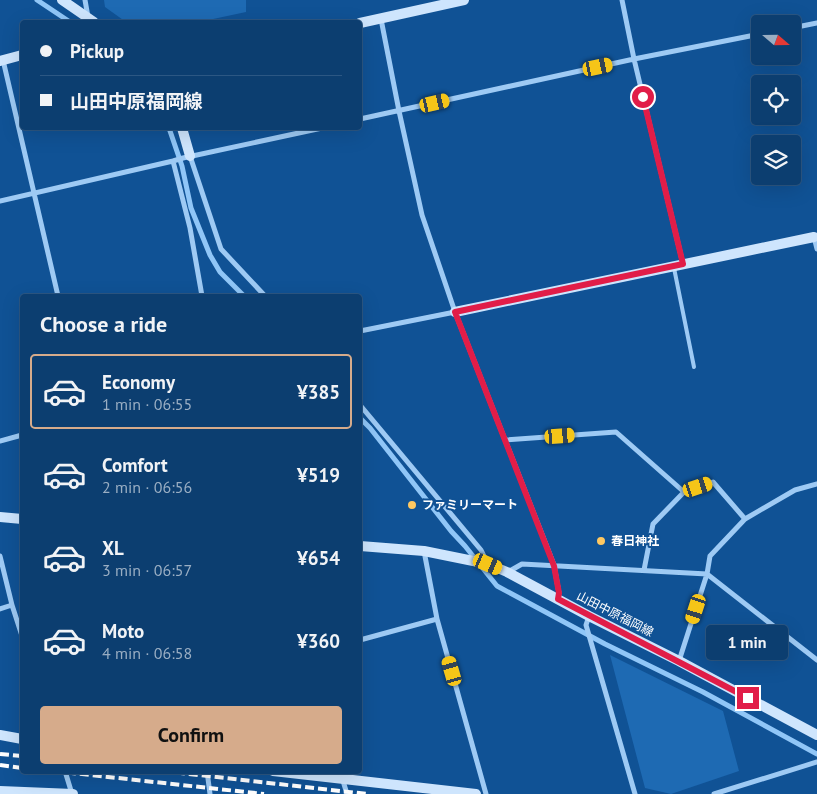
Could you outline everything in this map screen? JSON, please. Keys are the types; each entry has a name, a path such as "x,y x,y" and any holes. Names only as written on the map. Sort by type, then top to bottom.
{"street":[{"path":"62,0 90,20"},
{"path":"85,0 91,20"},
{"path":"362,22 464,0"},
{"path":"622,0 678,265"},
{"path":"381,18 422,215 455,312 554,566 559,593 558,599"},
{"path":"801,26 817,23"},
{"path":"362,119 634,59 751,36"},
{"path":"20,56 2,61 58,294"},
{"path":"182,130 181,158 190,228 202,294"},
{"path":"0,201 181,158 313,130"},
{"path":"181,158 221,249 263,294"},
{"path":"362,332 815,236 817,249"},
{"path":"362,407 481,550 488,564"},
{"path":"505,440 616,432 684,492"},
{"path":"0,441 20,436"},
{"path":"644,570 653,524 684,492 713,482 745,518"},
{"path":"678,661 707,574 710,556 745,518 795,490 817,484"},
{"path":"0,517 20,519"},
{"name":"山田中原福岡線","path":"362,546 424,551 488,564 508,572 558,599 588,621 678,661 817,735"},
{"path":"424,551 438,619 486,794"},
{"path":"0,556 20,630"},
{"path":"508,572 522,564 707,574 817,660"},
{"path":"0,609 12,605"},
{"path":"362,639 438,619"},
{"path":"588,621 592,645 635,794"},
{"path":"0,735 20,739"},
{"path":"714,794 817,762"},
{"path":"0,791 72,794 66,774"},
{"path":"207,774 210,794"},
{"path":"324,774 476,794"},
{"path":"341,775 347,794"}],"lane":[{"path":"678,265 694,366"}],"shaded area":[{"path":"104,0 246,0 246,12 208,20 123,20 105,7"},
{"path":"610,655 723,711 739,771 671,794 645,788"}],"waterway":[{"path":"37,0 67,20"},
{"path":"170,130 182,166 191,208 210,255 220,272 242,294"},
{"path":"362,420 497,586 605,644 703,692 817,754"}],"railway":[{"path":"0,754 20,756"},
{"path":"0,765 20,768"},
{"path":"81,774 264,794"},
{"path":"190,774 367,794"}],"place":[{"name":"ファミリーマート","path":"412,505"},
{"name":"春日神社","path":"601,541"}],"route":[{"path":"643,97 683,264 455,312 554,566 559,593 558,599 748,698"}]}
